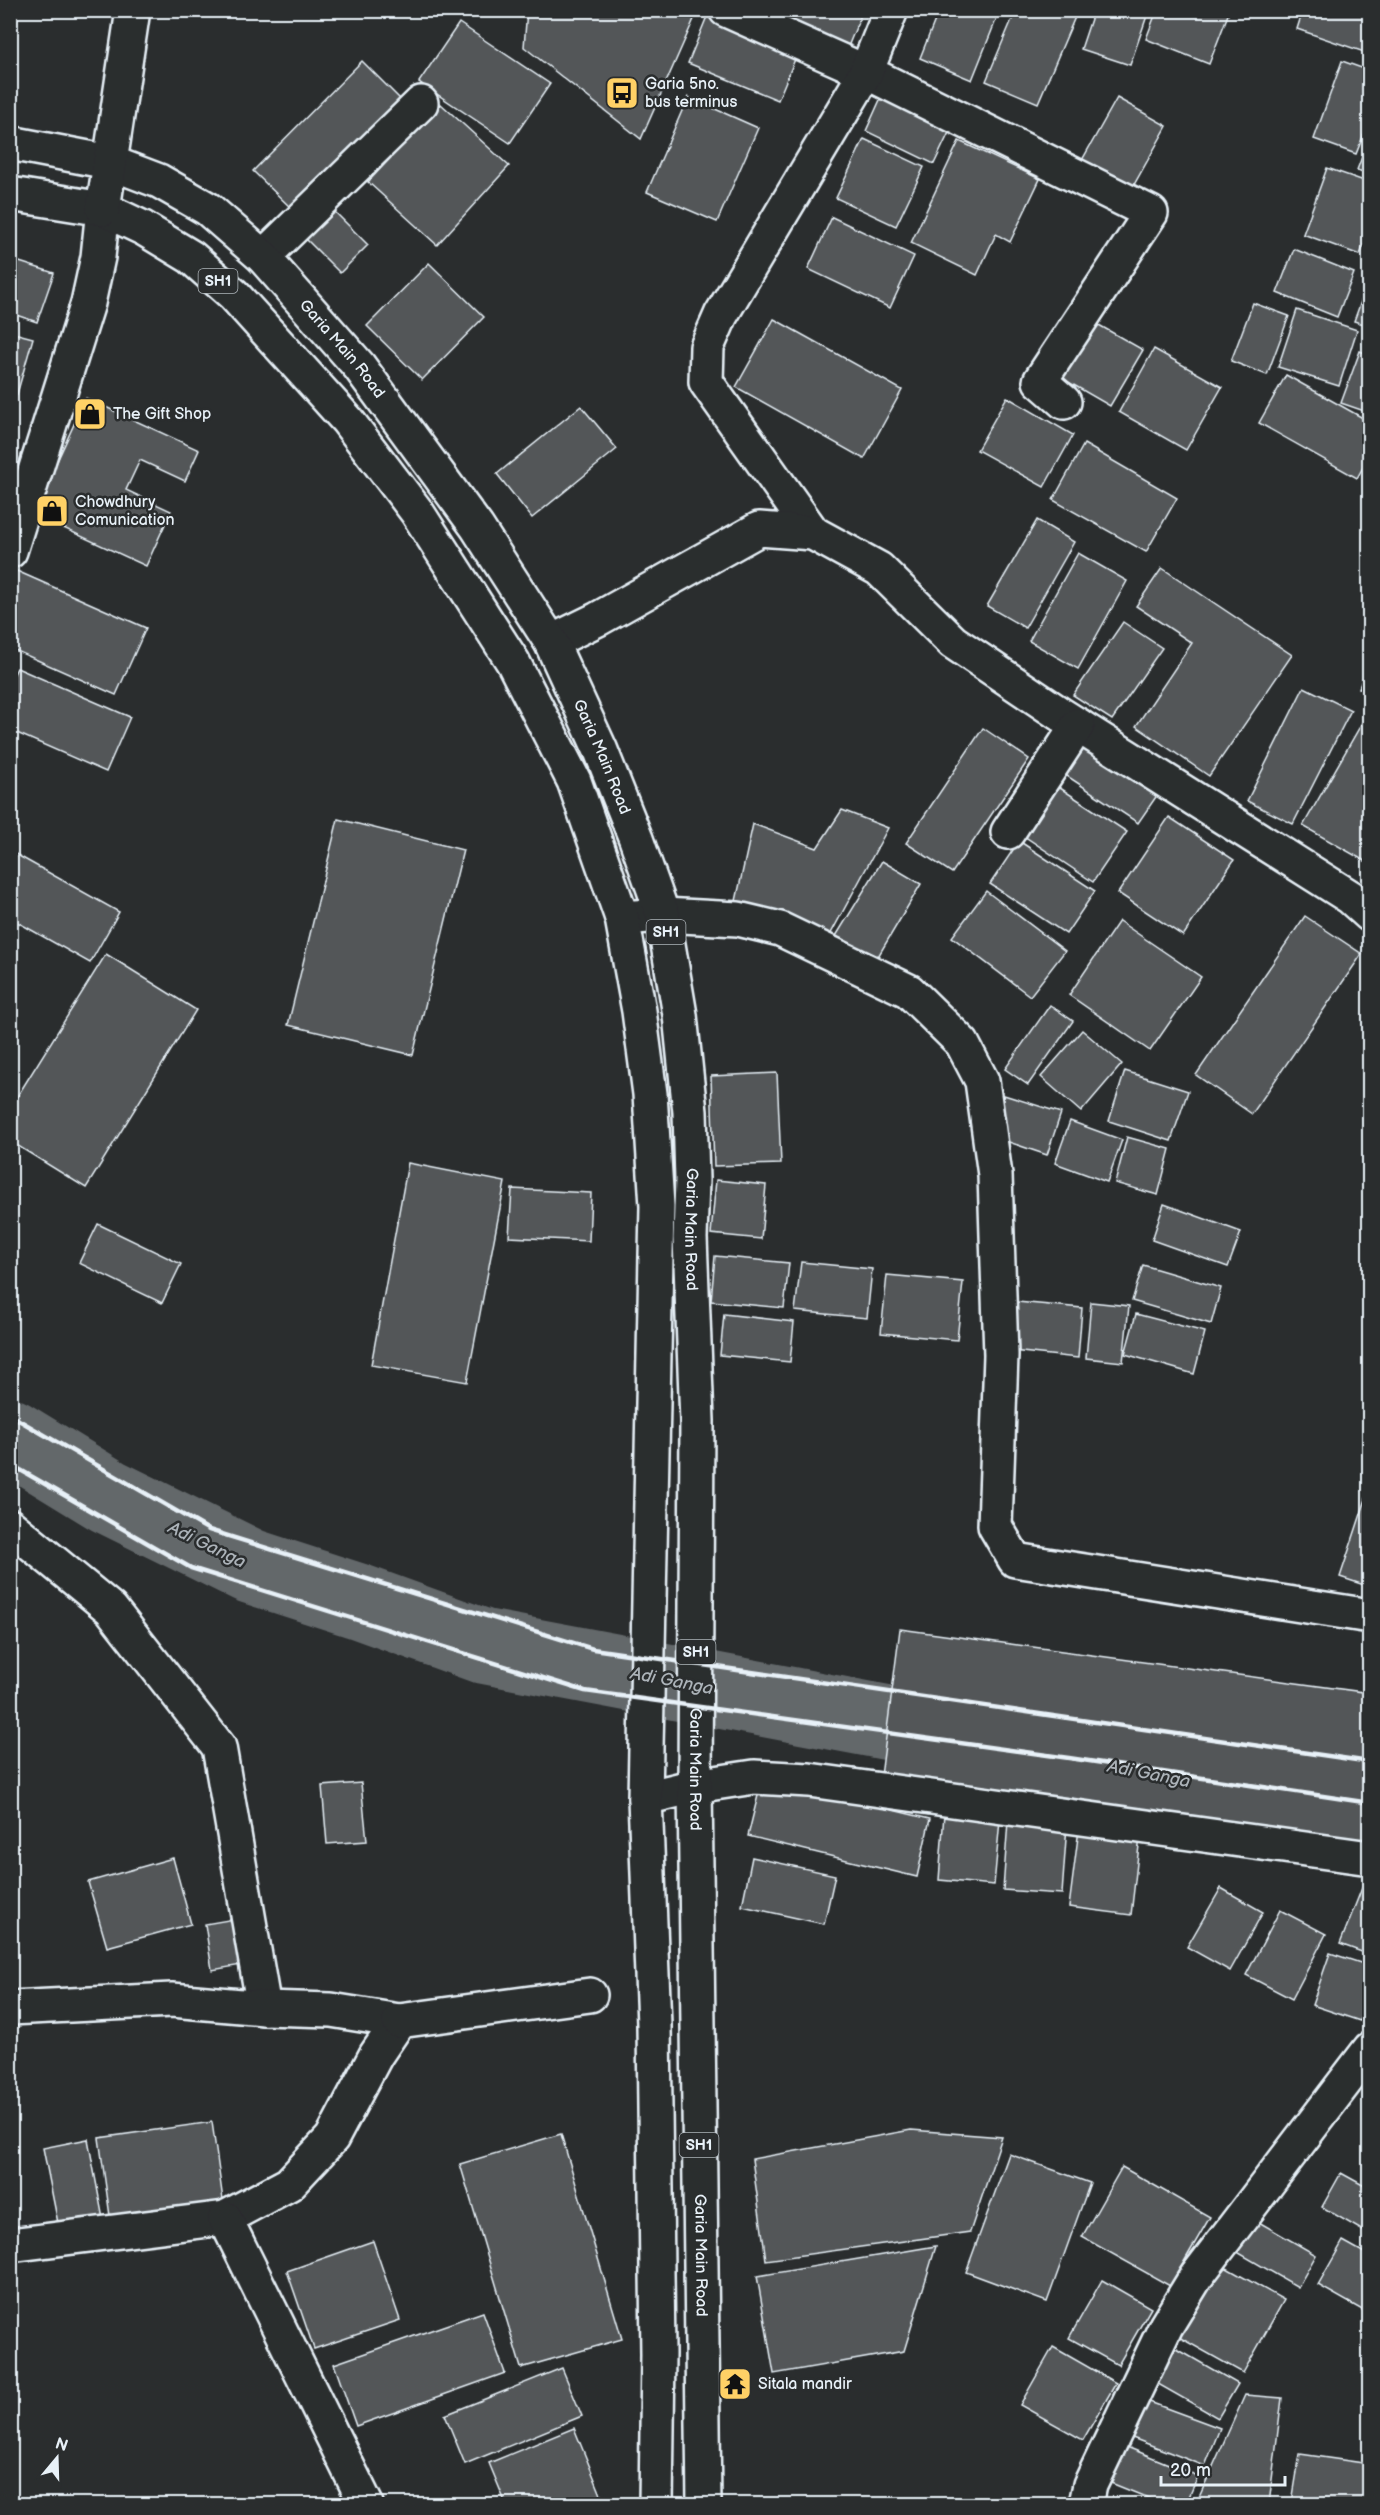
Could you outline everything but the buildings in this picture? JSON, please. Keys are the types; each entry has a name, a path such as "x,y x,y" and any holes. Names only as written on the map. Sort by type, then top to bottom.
{"street":[{"path":"10,551 88,303 98,257 109,162 133,10"},
{"path":"726,10 866,72 1151,213 1040,381 1064,402"},
{"path":"813,533 706,382 707,347 721,315 866,72 891,10"},
{"path":"263,256 421,103"},
{"name":"Garia Main Road","path":"10,143 109,162 159,181 208,209 263,256 359,366 477,527 551,642 605,762 663,915 680,1015 690,1112 692,1180 690,1238 697,1422 695,1786 704,2505"},
{"path":"10,194 103,209"},
{"name":"SH1","path":"103,209 143,228 191,257 234,295 361,439 417,512 513,662 574,781 622,918 639,1011 650,1094 657,1206 645,1798 654,2016 658,2354 656,2505"},
{"path":"361,439 395,415"},
{"path":"551,642 598,619 759,529 813,533 879,569 953,642 1078,725 1350,897 1370,915"},
{"path":"1008,832 1078,725"},
{"path":"622,918 663,915 738,919 780,929 909,991 962,1043 982,1081 995,1175 1001,1355 995,1526 1015,1560 1370,1616"},
{"path":"10,1526 111,1609 219,1747 264,2008"},
{"path":"645,1798 695,1786 754,1777 809,1780 1370,1858"},
{"path":"10,2008 172,2000 264,2008 331,2010 399,2021 590,1995"},
{"path":"10,2245 225,2218 289,2184 332,2138 376,2055 399,2021"},
{"path":"1086,2505 1090,2485 1137,2384 1172,2316 1196,2277 1370,2049"},
{"path":"225,2218 366,2505"}],"waterway":[{"name":"Adi Ganga","path":"10,1436 108,1496 250,1566 358,1601 482,1646 990,1742"}],"railway":[{"path":"10,1415 209,1530 593,1649 1370,1762"},
{"path":"10,1464 191,1568 585,1691 1069,1758 1370,1803"}],"place":[{"name":"Garia 5no. bus terminus","path":"622,93"},
{"name":"The Gift Shop","path":"90,414"},
{"name":"Chowdhury Comunication","path":"52,511"},
{"name":"Sitala mandir","path":"735,2384"}]}
